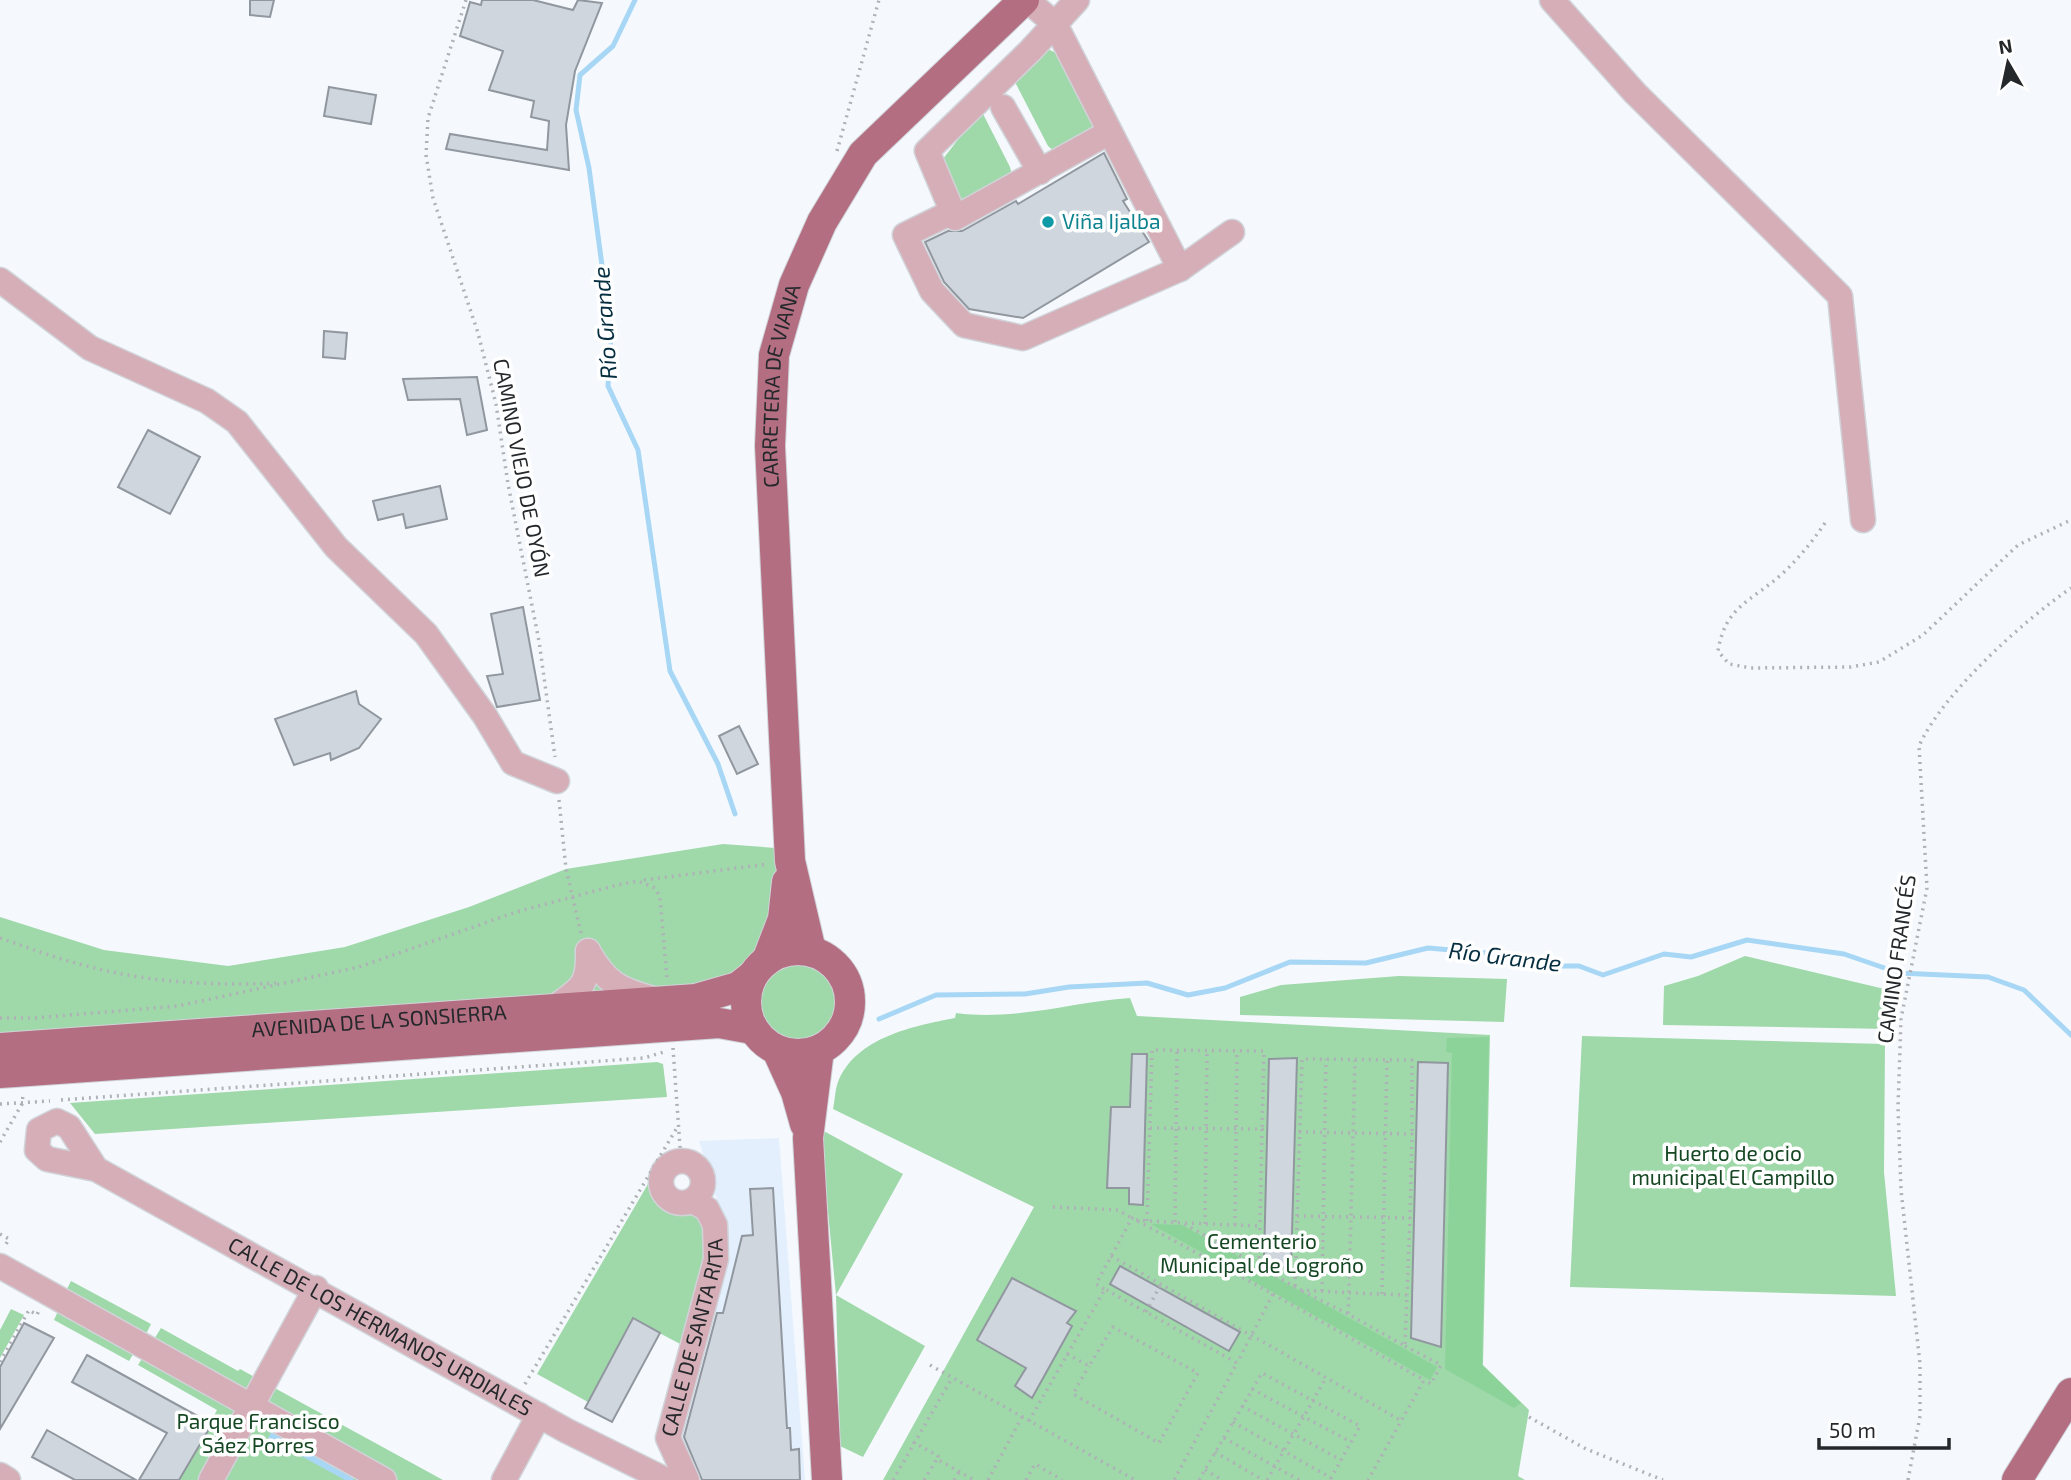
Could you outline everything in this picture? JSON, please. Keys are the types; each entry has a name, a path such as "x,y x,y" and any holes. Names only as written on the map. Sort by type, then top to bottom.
{"main road":[{"name":"CARRETERA DE VIANA","path":"760,967 783,919 790,861 770,446 774,355 794,285 821,222 863,154 943,74 1026,0"},
{"name":"CARRETERA DE VIANA","path":"790,861 811,951"},
{"path":"777,1050 805,1054 818,1050 832,1041 843,1029 850,997 847,981 826,957 796,949 760,967 745,1002 752,1029 777,1050 796,1092 808,1138"},
{"name":"AVENIDA DE LA SONSIERRA","path":"0,1048 696,999 738,987 760,967"},
{"name":"AVENIDA DE LA SONSIERRA","path":"11,1072 719,1023 752,1029"},
{"path":"818,1050 808,1138 827,1480"},
{"path":"2017,1480 2071,1393"}],"street":[{"path":"1026,0 1055,24 1108,133 1180,269"},
{"path":"1077,0 927,151 956,218 1108,133"},
{"path":"1552,0 1635,93 1840,296 1863,520"},
{"path":"1003,107 1040,172"},
{"path":"952,212 905,235 932,291 964,325 1023,338 1180,269 1232,232"},
{"path":"0,280 90,348 207,401 237,422 336,547 426,634 485,716 513,763 557,781"},
{"path":"587,951 599,971 612,984 665,1001"},
{"path":"552,1009 576,991 589,974 587,951"},
{"name":"CALLE DE SANTA RITA","path":"681,1161 668,1166 660,1185 672,1202 693,1201 707,1209 715,1224 716,1259 668,1438 687,1480"},
{"name":"CALLE DE LOS HERMANOS URDIALES","path":"96,1169 316,1288 539,1415 666,1480"},
{"path":"0,1266 384,1480"},
{"path":"211,1480 316,1288"},
{"path":"503,1480 539,1415"},
{"path":"0,1475 8,1480"}],"path":[{"name":"CAMINO VIEJO DE OYÓN","path":"466,0 428,118 425,155 433,198 478,333 496,404 508,484 540,641 572,897 587,951"},
{"path":"847,179 837,150 879,0"},
{"path":"1825,523 1805,552 1731,614 1720,636 1718,651 1728,663 1751,668 1801,668 1879,662 1923,635 2018,545 2071,520"},
{"name":"CAMINO FRANCÉS","path":"1908,1480 1920,1416 1920,1364 1899,1149 1899,1062 1907,979 1927,888 1919,746 1928,725 1945,703 2002,646 2071,589"},
{"path":"0,1018 34,1018 178,1006 359,967 493,920 638,881 790,861"},
{"path":"638,881 655,888 660,897 665,1001"},
{"path":"0,938 89,967 141,976 210,983 293,982"},
{"path":"0,1104 644,1058 669,1050 672,1039 681,1161"},
{"path":"1147,1221 1152,1049 1264,1051 1259,1266"},
{"path":"1175,1222 1177,1050"},
{"path":"1205,1224 1208,1050"},
{"path":"1235,1225 1237,1051"},
{"path":"1295,1286 1302,1059 1412,1060 1405,1346"},
{"path":"1322,1291 1326,1059"},
{"path":"1348,1314 1355,1059"},
{"path":"1382,1294 1387,1060"},
{"path":"0,1142 22,1104 11,1072"},
{"path":"515,1401 678,1126"},
{"path":"1150,1128 1262,1129"},
{"path":"1299,1132 1412,1134"},
{"path":"1053,1207 1118,1210 1431,1384 1441,1365 1300,1290 1183,1223"},
{"path":"1297,1216 1410,1217"},
{"path":"1134,1219 1260,1226"},
{"path":"1134,1219 1096,1284 1237,1363"},
{"path":"1111,1256 1402,1421"},
{"path":"1146,1312 1161,1284"},
{"path":"1029,1420 1105,1289"},
{"path":"1300,1290 1407,1295"},
{"path":"1174,1480 1273,1294"},
{"path":"0,1362 29,1310 37,1315"},
{"path":"1113,1327 1198,1373 1159,1443 1073,1394 1089,1366 1113,1327"},
{"path":"1067,1354 1089,1366"},
{"path":"930,1365 1135,1480"},
{"path":"1199,1480 1252,1389 1262,1373 1360,1426 1331,1479 1233,1422"},
{"path":"893,1480 952,1377"},
{"path":"1215,1452 1265,1480 1326,1378"},
{"path":"1368,1480 1424,1380"},
{"path":"1252,1389 1351,1442"},
{"path":"1242,1406 1341,1460"},
{"path":"988,1480 1022,1417"},
{"path":"1529,1417 1586,1449 1663,1480"},
{"path":"1224,1437 1298,1480"},
{"path":"913,1442 939,1456 924,1480"},
{"path":"937,1459 974,1480"},
{"path":"1026,1480 1035,1464 1062,1480"},
{"path":"1205,1470 1222,1480"},
{"path":"954,1480 959,1472"}],"shaded area":[{"path":"779,1138 805,1480 696,1480 683,1454 680,1416 728,1237 699,1141"}],"green space":[{"path":"1048,49 1056,53 1095,129 1055,152 1048,146 1014,80"},
{"path":"981,110 1010,167 1013,179 965,202 958,198 939,164"},
{"path":"723,844 789,849 783,919 738,987 0,1048 0,917 104,950 228,966 345,947 469,907 566,869"},
{"path":"1745,956 1893,991 1889,1029 1663,1025 1664,986 1698,976"},
{"path":"797,965 812,968 825,976 833,989 836,1004 833,1019 825,1032 812,1040 797,1043 782,1040 769,1032 761,1019 758,1004 761,989 769,976 782,968"},
{"path":"1399,976 1507,979 1504,1022 1240,1015 1240,997 1281,985"},
{"name":"Cementerio Municipal de Logroño","path":"1130,998 1137,1016 1490,1035 1483,1365 1529,1410 1518,1476 1525,1480 883,1480 1034,1207 833,1109 838,1082 858,1054 872,1044 905,1030 955,1018 956,1013 1000,1015"},
{"name":"Huerto de ocio municipal El Campillo","path":"1582,1036 1885,1044 1884,1172 1896,1296 1570,1287"},
{"path":"1489,1037 1482,1365 1521,1403 1514,1408 1445,1369 1452,1053 1446,1052 1447,1038"},
{"path":"657,1062 663,1064 667,1097 95,1134 70,1103"},
{"path":"820,1129 903,1174 836,1295"},
{"path":"648,1184 660,1200 696,1214 703,1223 704,1256 691,1316 682,1345 633,1319 588,1402 537,1374"},
{"path":"1151,1224 1182,1225 1437,1367 1430,1380"},
{"path":"71,1281 151,1324 146,1334 66,1291"},
{"path":"836,1295 925,1346 863,1457 840,1446"},
{"path":"11,1309 24,1315 0,1358 0,1330"},
{"path":"59,1309 135,1351 129,1361 54,1320"},
{"name":"Parque Francisco Sáez Porres","path":"161,1328 443,1480 179,1480 217,1410 138,1365"}],"water":[{"path":"273,1429 356,1474 353,1480 345,1480 268,1438"}],"building":[{"path":"250,0 274,0 270,17 250,15"},
{"path":"482,0 533,0 573,10 578,0 602,3 575,71 566,125 569,170 446,149 450,134 547,150 549,121 531,117 534,101 489,90 503,51 460,36 470,2 481,5"},
{"path":"329,87 376,95 371,124 324,116"},
{"name":"Viña Ijalba","path":"1104,153 1127,199 1123,201 1149,242 1023,318 969,309 944,282 925,242 948,231 962,231 1016,201 1018,204"},
{"path":"324,331 347,333 345,359 323,357"},
{"path":"477,377 487,430 467,435 460,399 408,400 403,379"},
{"path":"148,430 200,457 170,514 118,487"},
{"path":"440,486 447,519 406,528 403,514 378,520 373,501"},
{"path":"523,607 540,700 497,707 487,676 503,674 491,614"},
{"path":"356,691 359,704 381,719 359,748 331,760 330,753 294,765 275,719"},
{"path":"739,726 758,764 737,774 719,736"},
{"path":"1132,1054 1147,1054 1143,1205 1129,1204 1129,1188 1107,1188 1111,1107 1130,1107"},
{"path":"1297,1058 1291,1268 1276,1266 1264,1259 1269,1059"},
{"path":"1418,1062 1448,1063 1441,1347 1411,1338"},
{"path":"773,1188 787,1428 790,1428 791,1450 799,1449 800,1480 702,1480 684,1437 717,1313 723,1313 742,1236 753,1235 750,1189"},
{"path":"1120,1266 1240,1332 1229,1351 1110,1284"},
{"path":"1012,1278 1076,1311 1067,1323 1072,1326 1032,1398 1015,1386 1026,1368 977,1340"},
{"path":"633,1318 660,1333 612,1422 585,1408"},
{"path":"24,1323 54,1338 0,1429 0,1367"},
{"path":"87,1355 212,1424 179,1480 139,1480 167,1433 72,1382"},
{"path":"47,1430 136,1480 75,1480 32,1457"}],"waterway":[{"name":"Río Grande","path":"635,0 613,46 580,75 576,110 589,168 611,333 608,386 638,450 670,671 718,764 735,814"},
{"name":"Río Grande","path":"879,1019 936,995 1025,994 1069,987 1147,983 1188,995 1225,988 1290,962 1366,963 1428,948 1486,953 1536,966 1579,966 1603,975 1664,954 1691,957 1747,940 1844,954 1899,973 1988,977 2024,990 2071,1035"}],"place":[{"name":"Viña Ijalba","path":"1048,222"}]}
